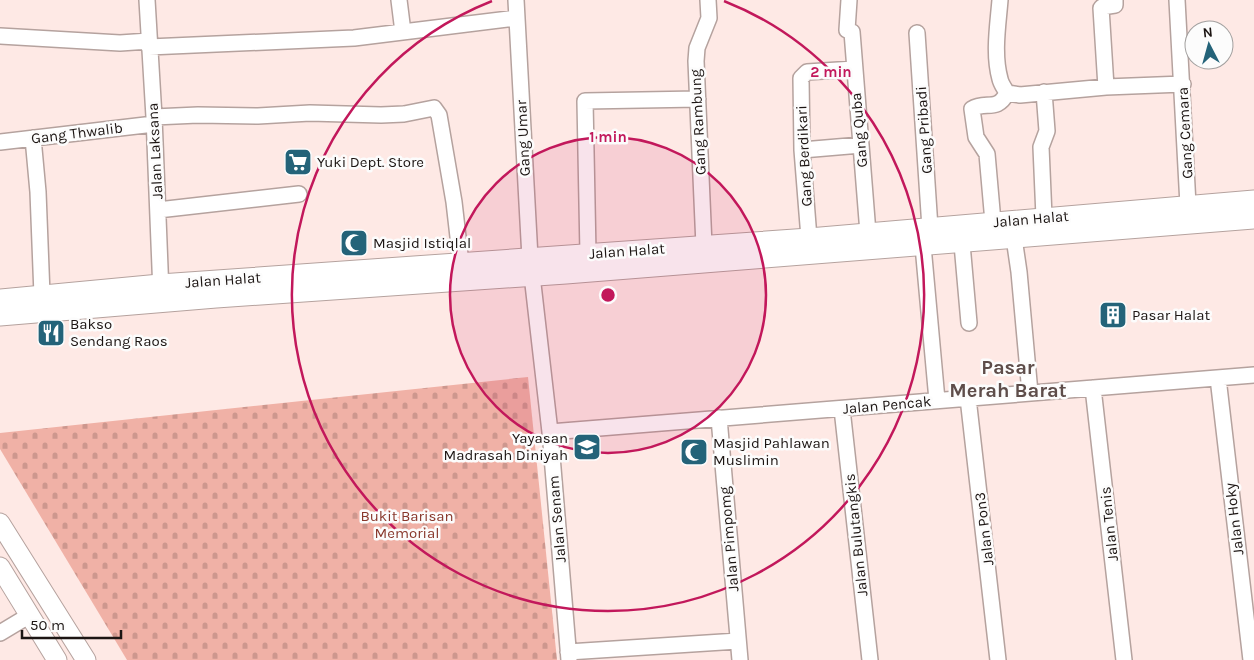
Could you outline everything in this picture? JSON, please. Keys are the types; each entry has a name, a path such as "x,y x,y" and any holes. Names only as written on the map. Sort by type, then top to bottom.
{"main road":[{"name":"Jalan Halat","path":"0,316 161,293 461,263 531,267 588,254 809,238 1254,200"},
{"name":"Jalan Halat","path":"0,299 42,295 161,293 531,267 962,244 1014,238 1254,219"},
{"path":"0,523 86,660"},
{"path":"0,567 57,660"},
{"path":"30,614 49,602"}],"street":[{"name":"Jalan Laksana","path":"147,0 161,293"},
{"path":"399,0 402,32"},
{"name":"Gang Umar","path":"516,0 531,267"},
{"name":"Gang Rambung","path":"704,246 696,61 697,48 709,18 708,0"},
{"name":"Gang Quba","path":"849,0 847,30 852,32 868,233"},
{"path":"1000,0 997,28 997,60 1000,79 1007,93"},
{"path":"1106,87 1101,8 1115,5 1115,0"},
{"name":"Gang Cemara","path":"1178,0 1188,205"},
{"path":"0,36 149,44 354,38 516,18"},
{"name":"Gang Pribadi","path":"917,33 930,228"},
{"name":"Gang Berdikari","path":"809,238 800,113 802,78 807,72 854,69"},
{"path":"1007,93 1020,95 1106,87 1183,84"},
{"path":"1044,92 1047,131 1041,147 1044,217"},
{"path":"993,222 987,154 976,137 972,109 975,107 997,105 1003,101 1007,93"},
{"path":"588,254 585,101 698,98"},
{"name":"Gang Thwalib","path":"0,142 198,115 404,114 434,108 440,115 454,202 461,263"},
{"path":"33,138 38,192 42,295"},
{"path":"802,150 860,145"},
{"path":"158,210 299,194"},
{"path":"1014,238 1030,393"},
{"path":"962,244 969,323"},
{"path":"923,246 937,400"},
{"name":"Jalan Senam","path":"531,267 550,432 568,656"},
{"name":"Jalan Pencak","path":"550,432 1254,375"},
{"name":"Jalan Hoky","path":"1218,378 1251,660"},
{"name":"Jalan Tenis","path":"1093,388 1124,660"},
{"name":"Jalan Pon3","path":"968,398 998,660"},
{"name":"Jalan Bulutangkis","path":"842,409 870,660"},
{"name":"Jalan Pimpomg","path":"719,418 740,660"},
{"path":"0,633 30,614"},
{"path":"568,656 738,641"}],"green space":[{"name":"Bukit Barisan Memorial","path":"528,377 557,660 127,660 0,449 0,433"}],"place":[{"name":"Yuki Dept. Store","path":"298,162"},
{"name":"Masjid Istiqlal","path":"354,243"},
{"name":"Pasar Halat","path":"1113,315"},
{"name":"Bakso Sendang Raos","path":"51,333"},
{"name":"Yayasan Madrasah Diniyah","path":"587,447"},
{"name":"Masjid Pahlawan Muslimin","path":"694,452"}],"district":[{"name":"Pasar Merah Barat","path":"1008,378"}]}
